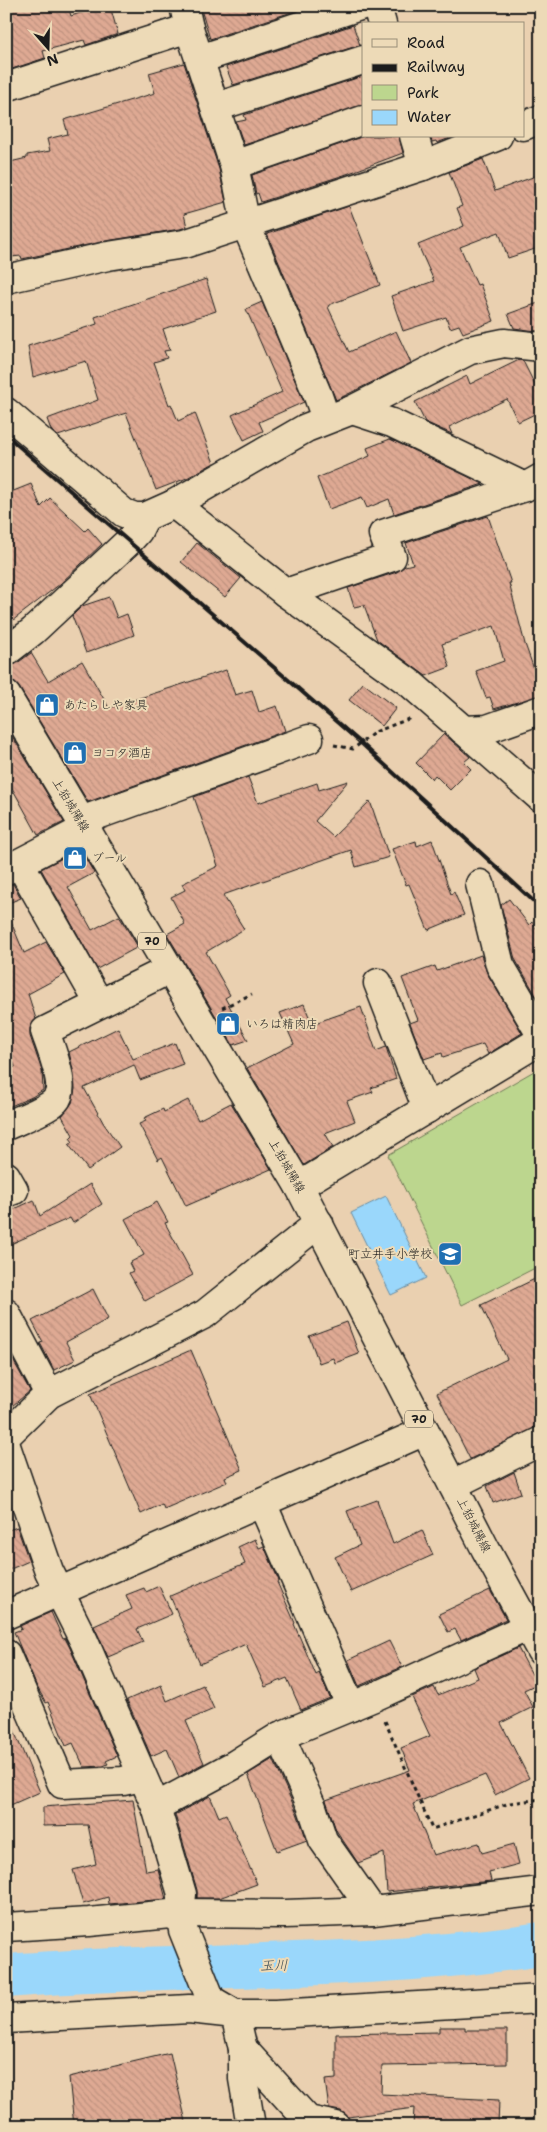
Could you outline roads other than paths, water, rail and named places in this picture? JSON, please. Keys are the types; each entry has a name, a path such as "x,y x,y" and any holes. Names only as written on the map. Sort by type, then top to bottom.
{"street":[{"path":"200,59 360,6"},
{"path":"377,6 381,22"},
{"path":"6,87 187,17 234,164 246,225 326,419"},
{"path":"216,108 362,60"},
{"path":"524,126 541,119"},
{"path":"234,164 362,120"},
{"path":"415,138 423,166"},
{"path":"6,279 108,256 184,244 423,166 493,138"},
{"path":"6,412 124,513 135,517 145,517 174,504 306,428 352,410 470,350 504,343 541,347"},
{"path":"352,410 392,423 533,483"},
{"path":"286,593 392,557 383,534 533,483"},
{"path":"174,504 286,593 411,684 541,798"},
{"path":"6,652 33,631 128,542 138,531 145,517"},
{"name":"上狛城陽線","path":"6,695 299,1186 541,1651"},
{"path":"463,730 487,729 541,710"},
{"path":"99,1004 13,867 75,834 92,817 309,739"},
{"path":"480,884 500,965 541,1035"},
{"path":"6,1126 51,1104 60,1095 60,1083 45,1031 170,969"},
{"path":"378,983 427,1109"},
{"path":"299,1186 541,1040"},
{"path":"6,1176 14,1190 6,1193"},
{"path":"6,1436 49,1394 205,1314 318,1223"},
{"path":"6,1313 49,1394"},
{"path":"6,1615 425,1431"},
{"path":"453,1485 541,1442"},
{"path":"6,1446 49,1571 84,1641 156,1807 182,1894 182,1921 211,2000 235,2014 243,2049 243,2079 251,2126"},
{"path":"262,1503 362,1702"},
{"path":"156,1807 234,1765 280,1736 362,1702 527,1627"},
{"path":"6,1654 62,1784 123,1781 142,1777"},
{"path":"280,1736 312,1806 324,1840 373,1911"},
{"path":"6,1927 89,1922 182,1921 285,1914 373,1911 541,1891"},
{"path":"6,2018 189,2009 235,2014 471,2004 541,1999"},
{"path":"243,2049 308,2120 336,2126"}],"water":[{"path":"386,1196 426,1278 391,1295 351,1213"}],"waterway":[{"name":"玉川","path":"6,1976 408,1958 474,1953 541,1944"}],"railway":[{"path":"6,435 361,743 541,908"}],"place":[{"name":"あたらしや家具","path":"47,705"},
{"name":"ヨコタ酒店","path":"75,753"},
{"name":"ブール","path":"75,858"},
{"name":"いろは精肉店","path":"228,1024"},
{"name":"町立井手小学校","path":"450,1254"}]}
